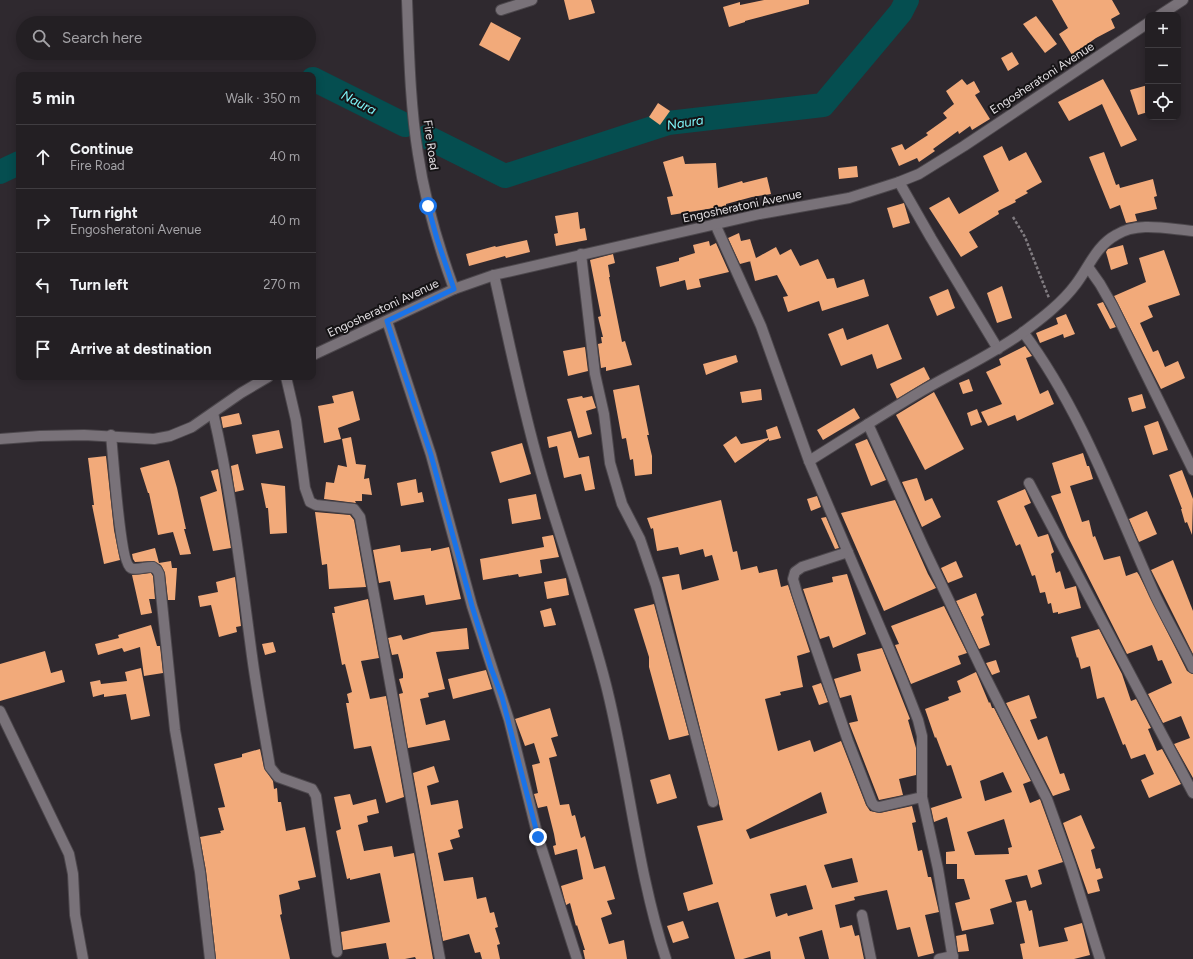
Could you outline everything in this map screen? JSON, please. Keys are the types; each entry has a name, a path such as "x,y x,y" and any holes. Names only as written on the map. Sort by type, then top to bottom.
{"street":[{"name":"Fire Road","path":"407,0 412,98 418,154 437,239 454,289"},
{"path":"501,10 532,0"},
{"path":"1165,12 1183,0"},
{"name":"Engosheratoni Avenue","path":"316,354 454,289 494,275 760,214 848,198 899,182 919,174 964,146 1145,25"},
{"path":"899,182 998,349"},
{"path":"715,224 761,326 809,461 832,511 918,720 922,736 922,797 938,869 953,958 939,959"},
{"path":"809,461 921,391 998,349 1022,332 1053,308 1075,285 1088,267 1094,255 1105,243 1125,230 1156,228 1193,231"},
{"path":"581,254 595,374 616,486 622,504 640,539 649,564 668,627 713,802"},
{"path":"1088,267 1112,305 1193,470"},
{"path":"494,275 540,470 605,682 617,728 647,891 666,959"},
{"path":"387,321 431,455 474,614 509,720 538,837 577,959"},
{"path":"1022,332 1056,379 1105,478 1156,596 1193,668"},
{"path":"0,439 40,436 111,436 154,439 170,436 192,427 241,393 263,380"},
{"path":"287,380 296,420 307,496 310,502 316,505 354,509 360,517 440,959"},
{"path":"213,413 222,452 235,524 252,657 270,767 278,778 312,789 316,796 337,952"},
{"path":"868,424 895,486 983,672 1047,799 1076,881 1100,959"},
{"path":"111,436 121,538 127,564 131,568 135,569 152,567 157,570 159,574 175,730 200,872 210,959"},
{"path":"1029,483 1193,793"},
{"path":"848,552 802,567 795,572 793,579 797,594 848,741 872,803 879,807 922,797"},
{"path":"0,711 69,854 73,874 75,915 83,959"},
{"path":"862,915 871,959"}],"path":[{"path":"1013,217 1025,237 1053,308"}],"building":[{"path":"564,0 591,0 595,13 569,20"},
{"path":"764,0 809,0 809,4 745,21 729,27 723,7 740,2 740,5"},
{"path":"1052,0 1112,0 1120,14 1111,19 1115,28 1096,38 1072,55 1059,34 1068,28"},
{"path":"1036,16 1057,44 1045,53 1023,24"},
{"path":"491,22 521,38 509,61 479,45"},
{"path":"1012,52 1019,64 1008,71 1001,58"},
{"path":"962,79 967,85 974,81 980,92 975,95 990,119 972,130 970,126 959,134 958,131 933,149 935,151 919,162 917,158 899,166 891,148 902,144 905,150 928,135 926,133 947,118 943,113 954,104 946,91"},
{"path":"1103,79 1137,140 1121,147 1102,104 1069,121 1058,102"},
{"path":"1145,86 1145,113 1138,115 1130,90"},
{"path":"658,103 670,111 660,125 649,117"},
{"path":"1002,146 1009,161 1026,152 1042,182 1026,191 1028,193 1015,200 1016,202 998,211 999,214 969,232 978,247 961,257 929,208 949,197 959,214 999,191 983,156"},
{"path":"1104,152 1116,185 1119,184 1120,188 1153,179 1157,196 1154,197 1157,209 1135,214 1137,221 1126,223 1120,205 1110,209 1089,157"},
{"path":"683,156 685,164 716,163 718,188 742,181 743,183 767,177 771,194 752,197 726,204 726,206 671,215 667,197 673,196 663,162"},
{"path":"857,166 858,177 839,179 838,168"},
{"path":"904,203 910,223 893,228 887,208"},
{"path":"578,212 580,229 585,228 587,240 556,246 554,234 558,233 555,216"},
{"path":"739,233 741,241 750,239 756,258 776,247 780,255 791,249 800,266 818,259 827,279 834,278 837,288 864,279 869,296 822,311 819,301 788,312 783,297 788,296 777,275 755,281 750,261 740,264 728,238"},
{"path":"527,240 530,252 506,258 505,256 469,266 466,254 495,246"},
{"path":"709,241 710,246 716,243 729,272 699,279 701,287 687,290 685,280 660,287 656,267 679,261 679,258 695,253 693,245"},
{"path":"1123,245 1128,264 1111,270 1106,252 1108,249"},
{"path":"1164,250 1180,295 1148,306 1153,317 1140,323 1153,352 1158,350 1165,367 1178,361 1185,378 1161,389 1114,296 1146,282 1139,258"},
{"path":"613,254 615,263 608,265 609,277 622,342 625,341 632,365 606,371 606,367 601,368 598,344 602,343 601,337 603,337 598,317 601,316 590,260"},
{"path":"1002,286 1012,318 997,323 987,293"},
{"path":"948,289 955,308 937,316 929,297"},
{"path":"1103,302 1116,327 1110,329 1097,304"},
{"path":"1066,314 1075,334 1064,338 1063,334 1040,343 1036,333 1058,324 1056,318"},
{"path":"888,324 902,359 877,369 872,354 841,366 828,334 843,328 847,340"},
{"path":"1025,346 1032,356 1026,358 1040,394 1048,390 1054,404 1017,421 1015,415 988,426 981,412 1002,404 986,372 1001,365 999,359"},
{"path":"585,347 588,371 568,376 563,351"},
{"path":"736,355 738,362 706,375 703,364"},
{"path":"924,367 930,379 897,399 890,384"},
{"path":"969,379 973,391 963,394 959,383"},
{"path":"639,385 649,435 647,435 652,456 652,474 635,476 633,459 630,460 626,438 622,439 613,390"},
{"path":"761,389 762,400 742,403 740,392"},
{"path":"353,391 360,420 338,428 341,439 324,443 318,406 334,403 332,396"},
{"path":"934,392 964,449 925,470 896,415"},
{"path":"1142,394 1146,408 1132,412 1128,398"},
{"path":"582,396 583,398 592,396 596,408 586,411 592,434 578,438 567,399"},
{"path":"854,408 860,418 823,440 817,430"},
{"path":"977,409 982,422 971,426 967,413"},
{"path":"239,413 242,424 223,428 221,417"},
{"path":"1158,421 1168,450 1153,455 1144,426"},
{"path":"777,426 781,438 769,441 769,439 735,463 723,445 736,436 741,444 768,438 766,430"},
{"path":"279,430 283,448 256,454 252,435"},
{"path":"571,431 579,458 589,456 595,489 585,491 581,474 564,478 557,446 549,448 547,437"},
{"path":"351,437 356,464 366,465 364,479 369,478 372,495 362,494 362,501 355,501 356,503 324,499 326,482 334,483 338,465 347,467 342,439"},
{"path":"867,439 886,480 871,486 855,444"},
{"path":"522,443 531,474 500,483 491,452"},
{"path":"1083,453 1093,479 1070,486 1082,522 1089,520 1093,537 1095,536 1104,560 1120,556 1126,576 1137,572 1187,671 1193,674 1193,778 1174,744 1190,738 1181,716 1163,723 1148,694 1172,683 1162,660 1158,661 1152,645 1127,654 1068,537 1051,496 1061,493 1052,463"},
{"path":"106,456 114,530 120,560 104,564 92,505 94,505 88,458"},
{"path":"169,460 177,488 186,529 184,529 191,554 180,555 173,532 158,535 149,493 140,468"},
{"path":"238,464 244,490 235,492 231,466"},
{"path":"218,469 231,548 213,551 200,497 217,491 211,471"},
{"path":"1182,470 1193,499 1192,535 1187,522 1185,523 1182,509 1169,475"},
{"path":"917,478 925,501 932,498 941,517 922,527 902,482"},
{"path":"416,479 418,493 422,492 424,502 401,506 397,483"},
{"path":"261,483 285,486 287,533 270,534 268,508 266,508"},
{"path":"1025,489 1031,503 1024,506 1038,537 1048,534 1054,552 1051,554 1056,573 1060,571 1065,589 1076,586 1081,608 1058,614 1058,612 1053,613 1051,603 1048,604 1045,592 1040,593 1035,575 1032,576 1020,544 1016,546 997,501"},
{"path":"536,494 541,519 512,524 508,499"},
{"path":"817,496 821,507 811,511 807,499"},
{"path":"721,500 733,552 737,551 741,570 757,566 759,573 777,569 781,587 788,585 810,652 797,656 803,687 780,692 781,695 765,699 778,751 810,740 814,752 841,741 866,805 870,811 880,813 912,806 916,822 912,823 918,851 922,850 928,877 931,877 939,912 925,915 934,953 918,957 910,927 897,930 887,890 854,897 855,900 835,905 840,928 852,925 855,936 859,935 864,959 829,959 822,930 799,937 805,959 771,959 770,951 743,959 735,959 718,902 688,911 683,893 713,884 697,826 723,820 662,577 679,574 682,590 719,580 712,555 705,557 703,549 680,555 678,547 657,551 653,528 651,529 647,518","holes":["821,792 827,813 750,839 746,830","852,858 858,882 832,888 824,865","806,885 813,909 788,916 787,913 776,917 770,894"]},
{"path":"895,500 928,574 936,588 884,611 841,513"},
{"path":"1147,511 1157,534 1139,542 1129,519"},
{"path":"315,512 350,515 354,520 366,587 329,589 327,564 322,565"},
{"path":"826,517 839,548 835,549 821,518"},
{"path":"553,535 559,557 540,560 542,573 519,577 518,574 483,580 480,559 544,547 542,537"},
{"path":"400,545 401,552 431,548 431,551 449,547 461,599 426,605 424,595 394,600 390,581 379,583 373,550"},
{"path":"155,548 159,563 171,561 172,568 177,568 175,600 168,600 165,573 161,565 153,561 135,562 133,559 132,554"},
{"path":"1173,560 1193,611 1193,654 1151,570"},
{"path":"956,561 963,577 948,583 941,568"},
{"path":"151,573 153,576 155,599 149,599 152,613 141,615 132,575"},
{"path":"847,574 866,634 833,648 829,636 820,639 803,589 833,582 832,577"},
{"path":"235,577 241,626 236,627 237,632 219,637 211,605 200,607 198,596 218,592 216,582"},
{"path":"566,578 569,595 547,599 544,582"},
{"path":"976,593 984,615 981,617 990,645 979,649 956,601"},
{"path":"368,599 379,658 361,661 370,699 386,696 404,797 386,803 371,746 354,749 346,703 349,703 347,694 352,692 345,664 342,665 332,613 335,613 334,607"},
{"path":"654,604 689,735 669,740 649,667 649,657 634,609"},
{"path":"944,606 967,653 958,656 961,664 911,684 895,645 899,644 891,626"},
{"path":"551,608 556,625 544,627 540,611"},
{"path":"151,625 157,646 160,646 163,673 144,676 140,647 124,652 122,648 98,655 95,644 119,638 118,635"},
{"path":"467,628 469,649 436,652 445,689 428,693 429,697 420,699 426,725 445,720 450,740 408,748 399,694 403,693 399,679 403,678 403,674 398,654 392,655 388,638 401,635 403,640 432,632"},
{"path":"1099,629 1122,674 1131,701 1136,699 1151,728 1148,729 1157,751 1162,749 1181,784 1149,798 1141,780 1154,774 1145,754 1131,759 1125,744 1123,745 1104,697 1097,699 1090,666 1081,669 1078,657 1077,658 1071,637"},
{"path":"273,642 276,652 265,655 262,644"},
{"path":"882,648 910,719 908,720 916,748 916,775 899,779 903,795 879,800 849,723 858,721 851,695 840,698 834,679 861,671 857,654"},
{"path":"45,651 51,673 62,670 65,682 0,701 0,664"},
{"path":"996,660 1000,672 992,675 986,663"},
{"path":"141,668 150,716 131,720 126,694 104,697 104,694 93,697 90,682 100,680 101,684 127,681 125,672"},
{"path":"486,670 492,689 453,699 448,679"},
{"path":"976,672 989,703 990,702 992,708 994,708 1031,781 1023,784 1030,803 1040,799 1063,862 1038,870 1042,884 1031,888 1027,875 1005,880 1012,902 990,909 994,924 962,931 955,903 970,899 964,879 957,879 957,864 946,864 946,852 955,851 947,817 934,822 931,808 962,798 951,765 947,766 925,709 949,700 948,697 961,692 957,681","holes":["1003,772 1012,792 985,801 980,781","1004,819 1012,847 1008,848 1009,854 975,855 967,832"]},
{"path":"821,683 828,702 819,705 812,686"},
{"path":"1029,695 1037,718 1030,720 1038,740 1047,736 1060,774 1064,773 1070,790 1053,796 1006,703"},
{"path":"550,708 558,736 551,738 557,756 549,758 560,805 569,804 572,816 575,815 581,838 585,836 594,869 605,866 615,899 607,901 612,914 601,918 609,944 624,940 627,959 585,959 583,950 585,950 577,925 576,926 570,903 566,905 561,886 583,879 577,849 555,855 553,846 556,845 547,806 538,808 534,794 538,793 532,765 540,763 534,743 525,746 515,719"},
{"path":"260,749 264,768 273,781 274,789 277,788 278,802 281,802 286,831 305,827 316,877 298,881 300,889 279,895 282,914 280,915 290,959 216,959 206,871 200,837 221,833 220,831 224,830 218,808 225,807 214,764 242,757 242,754"},
{"path":"434,766 439,782 427,786 431,805 458,800 463,828 458,830 460,837 450,840 453,849 438,853 444,881 473,877 477,899 486,897 490,913 494,912 498,927 495,928 500,944 497,945 500,959 482,959 480,952 475,953 469,934 443,941 413,773"},
{"path":"670,774 677,798 657,804 650,780"},
{"path":"350,794 353,805 376,799 379,813 367,816 368,822 358,825 364,851 392,846 394,857 414,853 433,959 416,959 415,957 405,959 389,959 386,943 343,950 341,932 390,922 380,873 350,880 350,878 347,879 336,831 341,829 334,797"},
{"path":"1081,815 1095,848 1091,850 1096,869 1100,868 1103,878 1097,880 1100,891 1088,894 1063,823"},
{"path":"1026,900 1029,911 1032,910 1039,947 1068,941 1064,928 1082,923 1090,955 1074,959 1023,959 1020,944 1025,943 1016,902"},
{"path":"683,921 689,938 673,943 667,926"},
{"path":"966,934 969,951 958,952 956,936"}],"waterway":[{"name":"Naura","path":"427,137 505,176 668,123 823,105 901,12 907,0"},
{"name":"Naura","path":"316,80 405,125"},
{"name":"Naura","path":"0,172 16,164"}],"route":[{"path":"428,206 437,239 454,289 387,321 406,375 431,455 472,606 509,720 538,837"}]}
